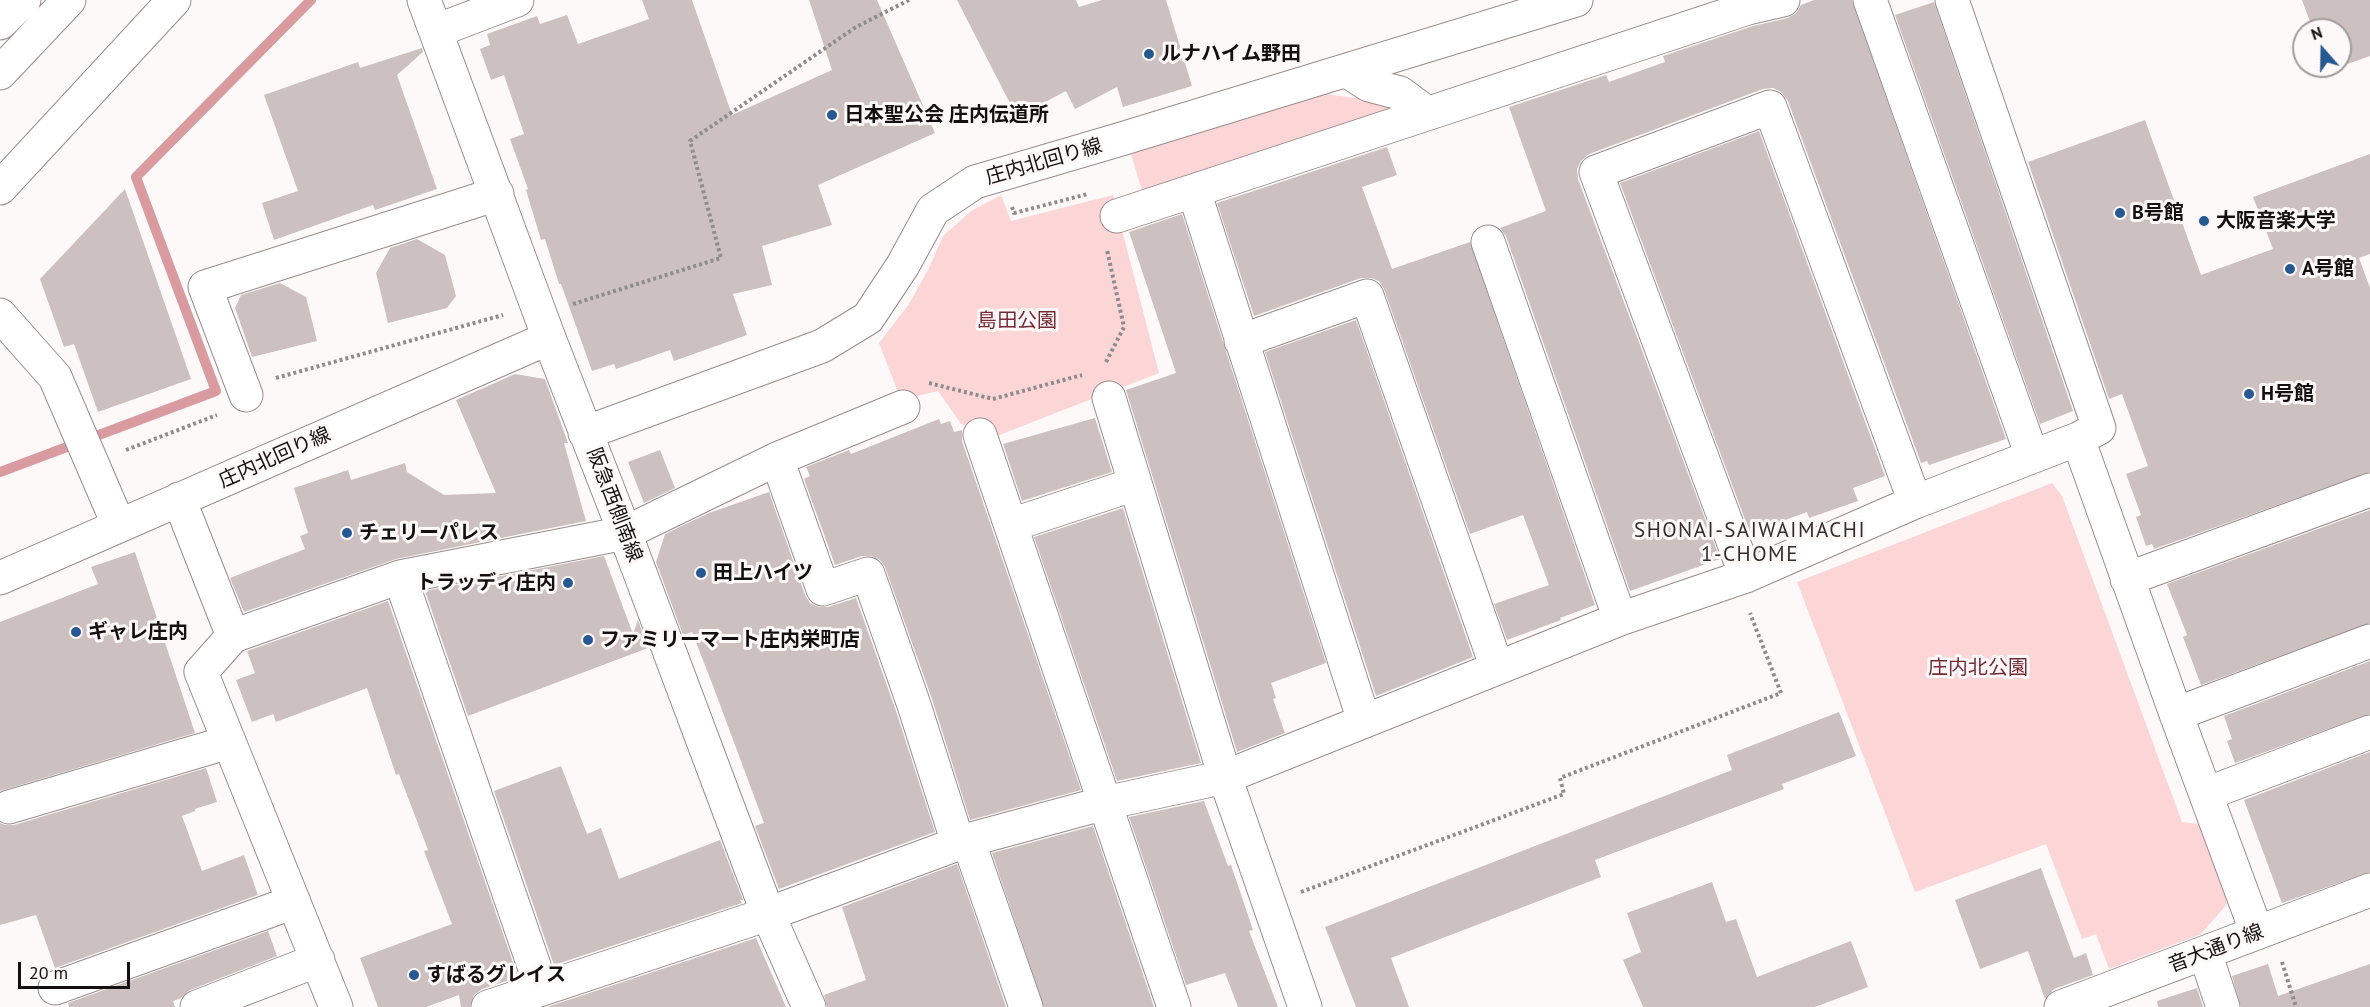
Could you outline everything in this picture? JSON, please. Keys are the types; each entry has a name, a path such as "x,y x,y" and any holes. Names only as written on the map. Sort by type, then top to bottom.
{"main road":[{"path":"0,23 24,0"},
{"path":"0,73 69,0"},
{"path":"0,155 149,0"},
{"path":"0,188 174,0"},
{"name":"阪急西側南線","path":"424,0 585,433 625,532 768,914 809,1007"},
{"path":"436,32 517,0"},
{"name":"庄内北回り線","path":"585,433 822,346 868,318 903,265 933,210 975,182 1576,0"},
{"path":"1117,216 1748,8 1783,0"},
{"path":"1870,0 2032,456"},
{"path":"488,1007 768,914 963,842 1105,803 1225,777 1620,619 1742,578 1915,502 2078,439 2099,428 1952,0"},
{"path":"1347,71 1370,85 1400,93 1418,116"},
{"path":"1742,578 1596,172 1770,107 1915,502"},
{"path":"1194,191 1364,722"},
{"path":"246,395 205,287 497,194"},
{"path":"1488,242 1620,619"},
{"path":"1241,341 1367,296 1497,668"},
{"path":"0,315 55,377 118,526"},
{"name":"庄内北回り線","path":"0,578 180,499 543,319"},
{"path":"1106,383 1225,777 1305,1007"},
{"path":"336,1007 201,672 233,636 400,577 625,532 777,459 903,407"},
{"path":"980,435 1174,1007"},
{"path":"2078,439 2206,794 2264,930"},
{"path":"777,459 824,589 868,574 963,842 1026,1007"},
{"path":"1011,525 1136,484"},
{"path":"2127,579 2370,490"},
{"path":"180,499 233,636"},
{"path":"400,577 542,989"},
{"path":"2176,714 2370,641"},
{"path":"2206,794 2370,732"},
{"path":"9,807 229,742"},
{"name":"音大通り線","path":"2061,1007 2094,1001 2205,953 2370,890"},
{"path":"55,988 294,902"},
{"path":"2205,953 2223,1007"},
{"path":"197,1007 318,960"}],"path":[{"path":"90,461 235,407 246,395 269,380 543,319 720,258 690,141 856,27 909,0"},
{"path":"903,407 904,390 931,383 993,399 1106,383 1124,327 1103,232 1117,216"},
{"path":"1269,904 1564,794 1560,778 1781,693 1742,578"},
{"path":"2264,930 2296,1007"}],"green space":[{"path":"1326,94 1392,103 1403,109 1144,198 1131,154"},
{"name":"島田公園","path":"1001,195 1011,221 1113,195 1159,373 994,437 961,424 938,391 901,400 879,343 909,304 943,236 971,211"},
{"name":"庄内北公園","path":"2052,483 2062,496 2182,822 2199,824 2228,903 2201,934 2109,969 2096,934 2082,939 2046,844 1915,892 1797,582"}],"building":[{"path":"642,0 692,0 732,115 832,70 809,0 877,0 935,133 818,185 832,225 762,246 772,285 733,294 747,335 674,361 670,350 616,369 614,364 592,371 561,284 559,284 545,239 541,240 526,190 528,189 510,139 524,134 504,75 491,80 480,49 490,45 487,34 537,16 540,24 567,15 578,44 649,19"},
{"path":"957,0 1076,0 1079,7 1102,0 1166,0 1192,86 1123,107 1117,87 1075,109 1066,91 1017,117"},
{"path":"1814,0 1852,0 2006,439 1929,465 1927,461 1921,463 1788,101 1781,92 1773,88 1763,89 1589,154 1581,161 1577,169 1578,179 1720,559 1630,591 1506,236 1500,228 1546,211 1509,107 1606,75 1609,82 1665,62 1663,56 1753,26 1788,18 1796,13 1801,5"},
{"path":"2302,0 2370,0 2370,56 2352,62 2352,18 2309,18"},
{"path":"1934,2 2073,411 2040,424 1895,15"},
{"path":"422,48 423,52 397,75 437,189 375,210 373,205 274,240 262,203 298,191 264,95 358,62 360,68"},
{"path":"2145,120 2201,275 2273,249 2253,197 2370,154 2370,254 2359,258 2370,288 2370,472 2154,549 2152,544 2146,546 2136,517 2141,515 2126,474 2148,466 2122,394 2109,399 2028,162"},
{"path":"1759,131 1885,476 1853,488 1858,501 1809,518 1807,512 1750,533 1620,183"},
{"path":"1387,147 1397,175 1362,187 1392,269 1470,242 1595,605 1507,640 1494,604 1549,585 1523,515 1470,534 1384,289 1379,281 1361,278 1254,316 1217,203"},
{"path":"125,189 191,379 98,412 74,344 64,347 40,279"},
{"path":"1182,214 1326,663 1271,683 1276,698 1273,699 1285,733 1237,752 1126,390 1176,373 1129,232"},
{"path":"417,239 445,255 456,296 447,308 388,323 376,273 390,248"},
{"path":"280,283 306,297 317,341 252,357 235,308 241,295"},
{"path":"1356,320 1473,657 1376,696 1265,352"},
{"path":"515,374 545,379 568,443 564,443 586,521 396,559 244,612 230,578 305,549 300,536 308,533 294,488 348,470 351,480 405,463 407,472 444,495 496,493 456,400"},
{"path":"1095,418 1112,472 1022,501 1003,444"},
{"path":"939,419 941,424 950,421 954,432 962,430 962,441 1081,790 970,820 932,699 885,567 880,560 871,556 862,556 835,565 804,479 810,476 806,467 849,450 851,454"},
{"path":"660,450 675,488 644,503 628,462"},
{"path":"769,492 805,595 810,603 819,607 828,607 856,598 935,832 779,889 755,826 764,823 713,686 692,632 683,635 656,562 665,534 709,513"},
{"path":"1123,508 1201,763 1117,781 1034,537"},
{"path":"2370,510 2370,623 2201,685 2183,637 2187,635 2167,584"},
{"path":"135,552 195,733 0,791 0,622 98,584 91,567"},
{"path":"604,556 633,634 638,620 648,648 468,716 425,591"},
{"path":"388,601 518,977 482,989 474,995 470,1007 461,1007 459,995 426,1007 378,1007 360,958 452,924 424,851 428,850 399,774 396,775 367,688 276,722 273,714 252,722 236,680 255,673 247,651"},
{"path":"2370,661 2370,714 2235,763 2227,741 2232,739 2224,716"},
{"path":"1839,712 1856,756 1782,784 1784,789 1595,860 1601,877 1391,958 1409,1007 1356,1007 1325,927 1732,770 1727,755"},
{"path":"2370,752 2370,872 2282,903 2244,800"},
{"path":"561,766 587,834 601,828 619,879 720,840 743,900 740,900 742,903 554,965 494,791"},
{"path":"206,768 217,802 182,816 202,871 244,855 258,895 55,968 36,915 0,925 0,823 14,825"},
{"path":"1204,801 1228,866 1231,865 1253,930 1249,931 1278,1007 1238,1007 1225,973 1186,985 1129,817"},
{"path":"1093,826 1154,1007 1044,1007 992,853"},
{"path":"957,864 1006,1007 827,1007 824,995 866,980 842,907"},
{"path":"2041,868 2074,958 2086,953 2093,975 2054,989 2045,999 2028,951 1980,969 1955,900"},
{"path":"1712,882 1726,922 1736,919 1757,977 1851,941 1868,987 1815,1007 1643,1007 1623,960 1641,952 1627,913"},
{"path":"268,931 277,956 190,990 181,998 173,1001 175,1007 69,1007 68,1003"},
{"path":"756,938 786,1007 547,1007"},
{"path":"2268,964 2278,996 2370,964 2370,1007 2241,1007 2232,976"},
{"path":"2197,988 2203,1007 2158,1007 2157,1001"}],"waterway":[{"path":"0,472 216,391 136,177 311,0"}],"place":[{"name":"ルナハイム野田","path":"1149,54"},
{"name":"日本聖公会 庄内伝道所","path":"832,115"},
{"name":"B号館","path":"2120,213"},
{"name":"大阪音楽大学","path":"2204,221"},
{"name":"A号館","path":"2290,269"},
{"name":"H号館","path":"2249,394"},
{"name":"チェリーパレス","path":"347,533"},
{"name":"田上ハイツ","path":"701,573"},
{"name":"トラッディ庄内","path":"568,583"},
{"name":"ギャレ庄内","path":"76,632"},
{"name":"ファミリーマート庄内栄町店","path":"588,640"},
{"name":"すばるグレイス","path":"414,975"}],"district":[{"name":"SHONAI-SAIWAIMACHI 1-CHOME","path":"1750,543"}]}
